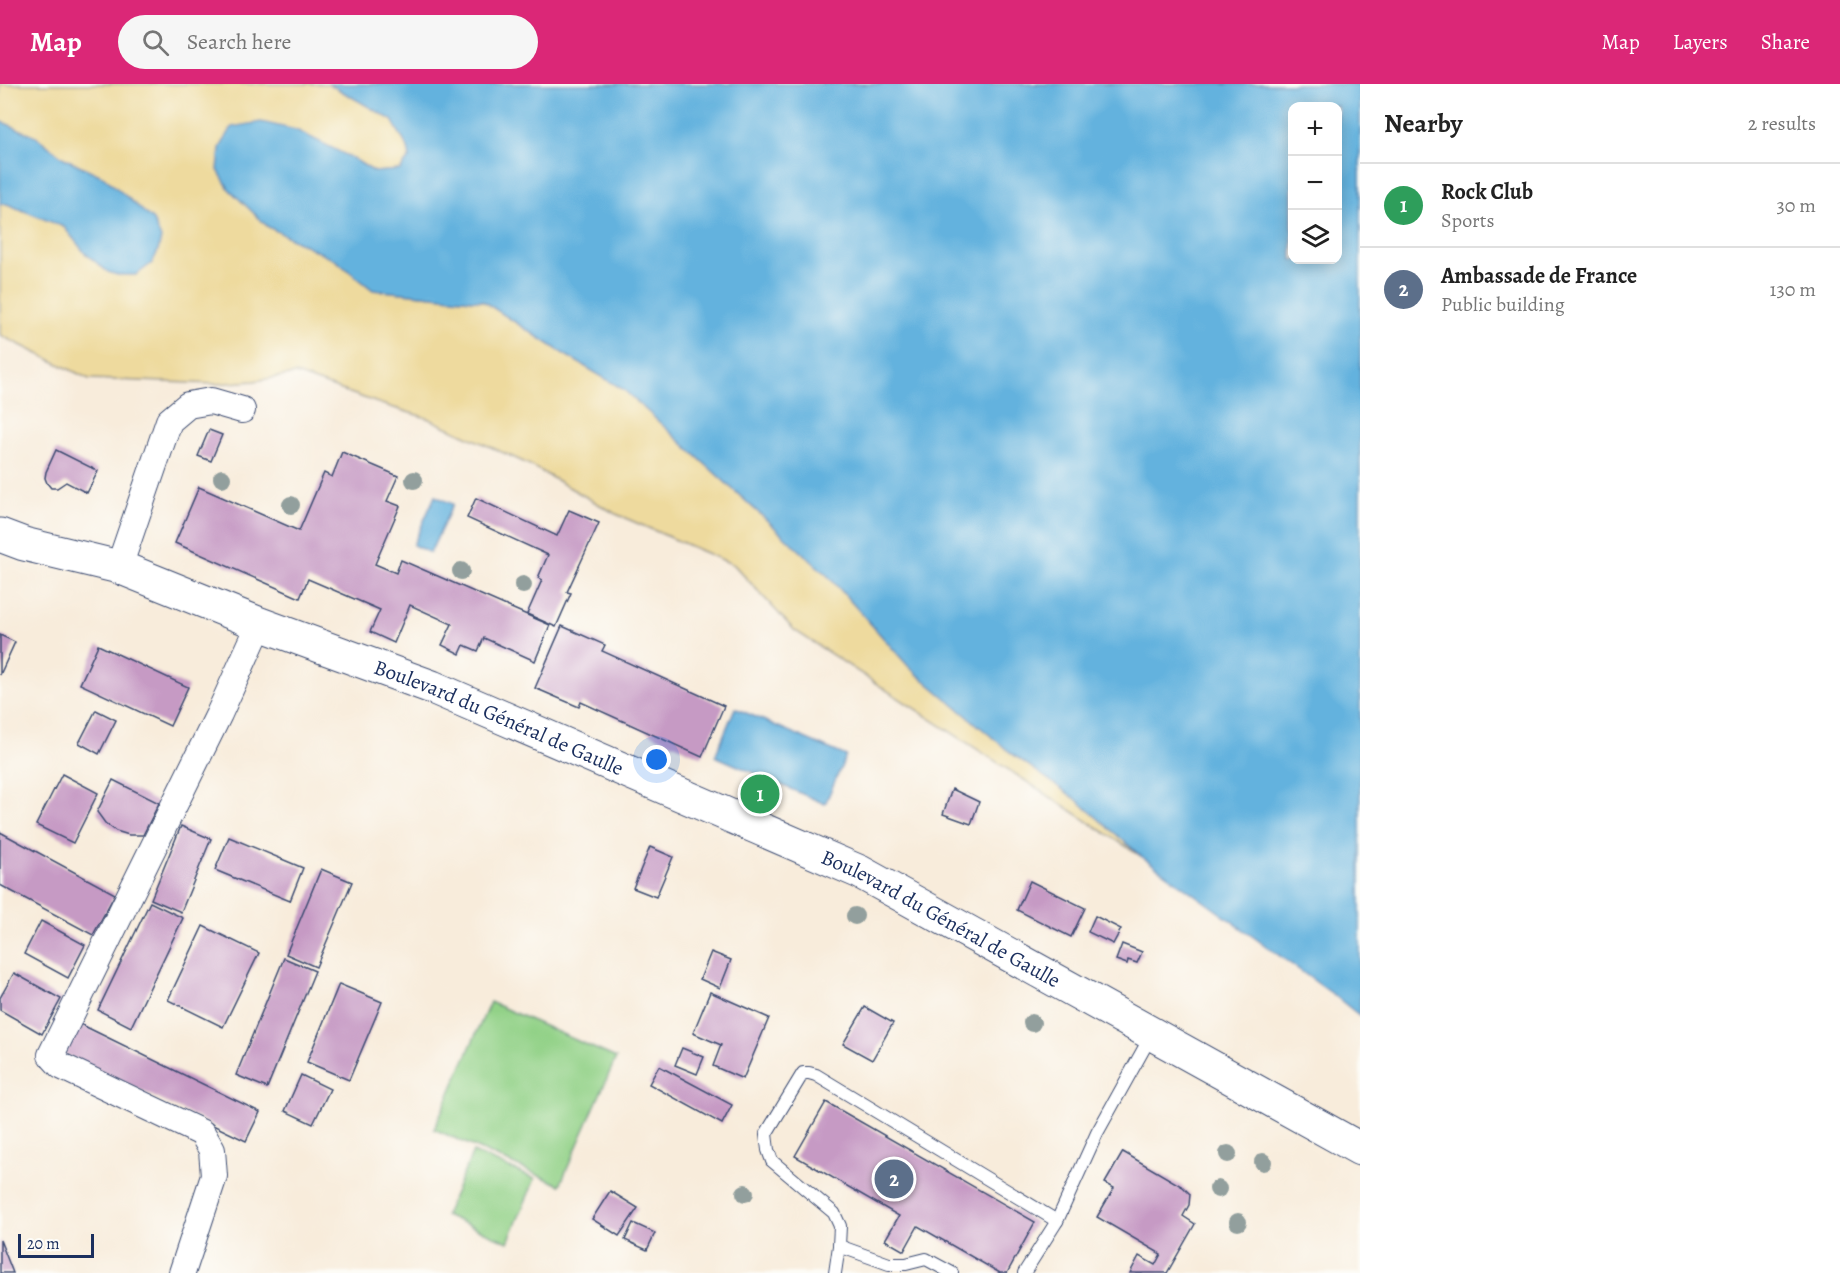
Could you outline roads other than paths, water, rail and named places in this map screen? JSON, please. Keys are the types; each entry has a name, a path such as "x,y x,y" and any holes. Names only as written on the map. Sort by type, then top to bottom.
{"main road":[{"name":"Boulevard du Général de Gaulle","path":"0,535 24,544 119,567 260,624 432,687 860,872 1360,1149"}],"street":[{"path":"119,567 169,421 188,405 211,401 242,410"},
{"path":"182,1273 214,1176 212,1150 202,1133 61,1066 51,1055 219,714 260,624"}],"lane":[{"path":"1024,1273 1057,1221 1097,1133 1152,1033"},
{"path":"835,1273 840,1226 834,1213 772,1161 768,1150 766,1134 803,1073 809,1072 816,1075 1057,1221"},
{"path":"839,1246 889,1264 926,1259 952,1273"}],"water":[{"path":"329,84 1360,84 1360,1016 1141,856 1077,800 1011,753 910,668 829,577 623,389 483,301 373,290 335,260 268,227 229,189 218,170 220,148 232,127 261,122 296,130 354,159 374,172 400,170 410,157 408,148 392,120"},
{"path":"0,121 35,136 64,158 104,177 153,220 161,238 152,263 136,275 117,275 108,272 85,253 64,227 7,204 0,204"},
{"path":"435,496 453,504 430,553 413,545"},
{"path":"735,708 846,756 825,804 715,756"}],"place":[{"name":"Rock Club","path":"760,794"},
{"name":"Ambassade de France","path":"894,1179"}]}
